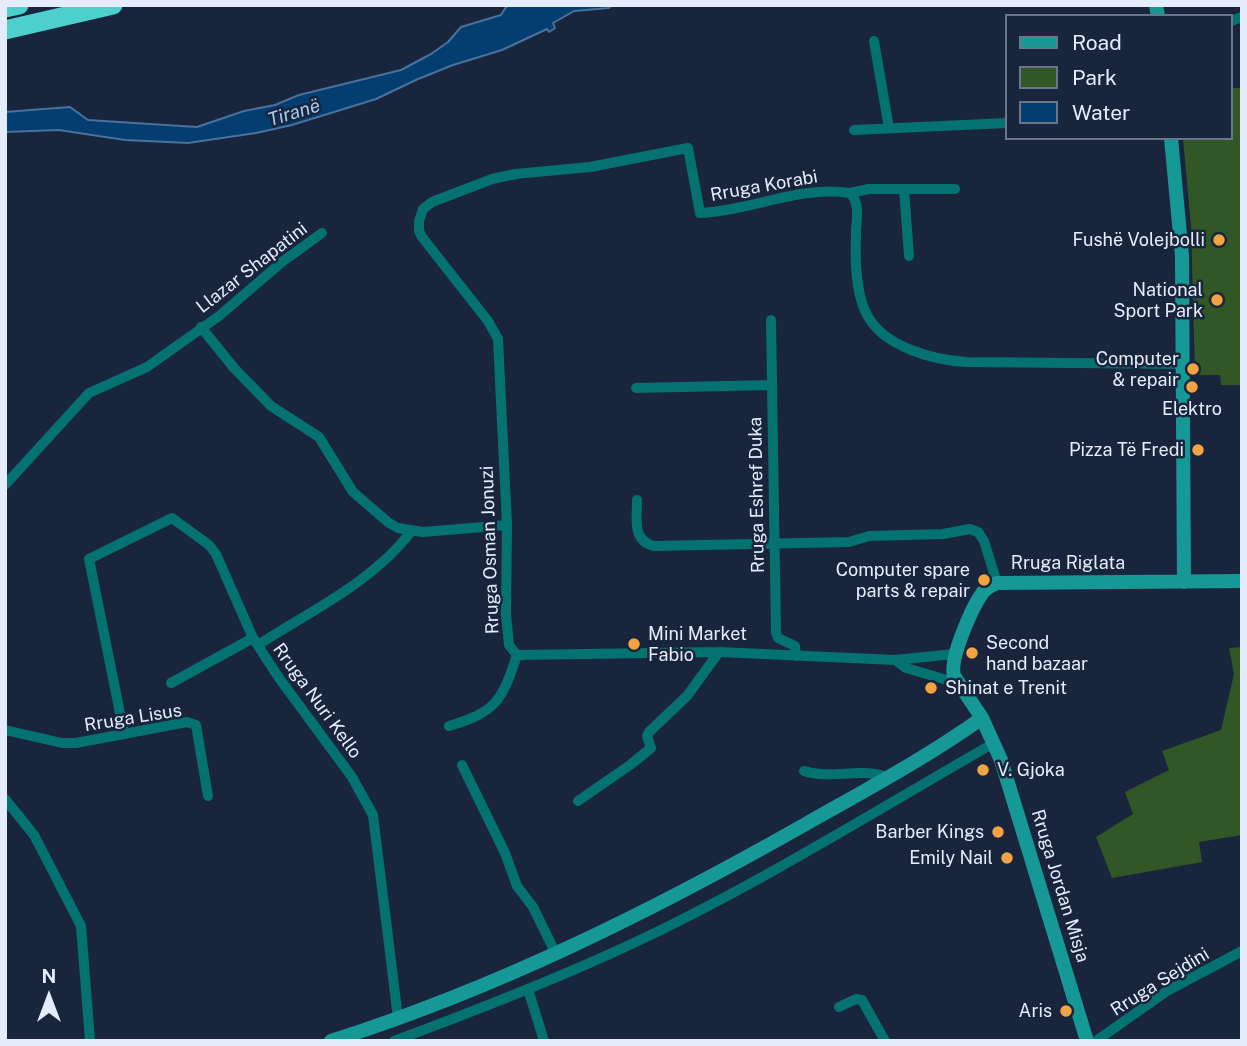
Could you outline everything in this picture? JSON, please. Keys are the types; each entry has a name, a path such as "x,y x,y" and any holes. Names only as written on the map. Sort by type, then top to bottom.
{"highway":[{"path":"5,8 19,5"},
{"path":"5,30 113,5"}],"street":[{"path":"874,41 889,128"},
{"path":"854,130 1006,123"},
{"path":"1171,140 1182,256 1184,582"},
{"name":"Rruga Korabi","path":"421,215 423,209 432,202 492,178 590,167 688,148 699,212 722,211 810,193 850,193"},
{"path":"955,189 869,189 850,193 857,205 857,273 866,312 880,331 921,355 949,361 1182,364"},
{"path":"904,189 909,256"},
{"name":"Rruga Osman Jonuzi","path":"421,215 419,231 422,237 488,321 498,339 507,525 506,614 509,645 517,655 719,652 895,660 954,654"},
{"name":"Llazar Shapatini","path":"5,485 89,393 147,367 240,300 282,262 322,233"},
{"name":"Rruga Eshref Duka","path":"771,320 776,633 778,638 795,646 796,656"},
{"path":"201,327 234,368 271,406 319,437 359,498 388,523 411,532 507,525"},
{"path":"636,388 771,385"},
{"path":"637,500 639,536 648,544 849,542 869,536 943,534 970,529 978,532 984,541 997,583"},
{"name":"Rruga Nuri Kello","path":"124,733 89,559 172,518 209,545 216,554 255,641 352,777 373,815 398,1018"},
{"path":"171,683 255,641 363,579 398,548 411,532"},
{"name":"Rruga Riglata","path":"954,654 984,590 997,583 1242,581"},
{"path":"578,800 651,748 647,736 649,732 687,696 719,652"},
{"path":"394,1041 528,989 642,939 994,743 982,718 957,683 952,669 954,654"},
{"path":"449,726 470,720 494,706 502,695 517,655"},
{"name":"Rruga Osman Jonuzi","path":"895,660 906,668 957,683"},
{"path":"331,1041 398,1018 556,954 673,898 962,733 982,718"},
{"name":"Rruga Lisus","path":"5,730 62,743 88,742 187,722 196,724 208,796"},
{"name":"Rruga Jordan Misja","path":"994,743 1087,1041"},
{"path":"462,765 505,853 517,886 533,907 556,954"},
{"path":"804,771 817,775 866,772 886,777"},
{"path":"5,799 34,835 81,926 90,1041"},
{"name":"Rruga Sejdini","path":"1097,1041 1167,991 1242,951"},
{"path":"528,989 544,1041"},
{"path":"839,1007 856,999 862,1000 885,1041"}],"green space":[{"name":"National Sport Park","path":"1233,88 1242,88 1242,385 1221,385 1220,375 1195,375 1191,226 1183,140 1233,140"},
{"path":"1242,647 1242,835 1199,842 1202,862 1112,878 1096,837 1133,814 1125,792 1169,770 1162,751 1221,730 1234,674 1229,648"}],"water":[{"name":"Tiranë","path":"510,5 612,5 609,8 574,11 553,23 555,28 549,32 547,29 502,50 453,65 376,99 292,125 256,133 188,143 125,140 59,130 5,132 5,112 70,107 88,120 197,127 244,111 275,105 299,95 401,70 448,42 461,27 501,15"}],"place":[{"name":"Fushë Volejbolli","path":"1219,240"},
{"name":"National Sport Park","path":"1217,300"},
{"name":"Computer & repair","path":"1193,369"},
{"name":"Elektro","path":"1192,387"},
{"name":"Pizza Të Fredi","path":"1198,450"},
{"name":"Computer spare parts & repair","path":"984,580"},
{"name":"Mini Market Fabio","path":"634,644"},
{"name":"Second hand bazaar","path":"972,653"},
{"name":"Shinat e Trenit","path":"931,688"},
{"name":"V. Gjoka","path":"983,770"},
{"name":"Barber Kings","path":"998,832"},
{"name":"Emily Nail","path":"1007,858"},
{"name":"Aris","path":"1066,1011"}]}
